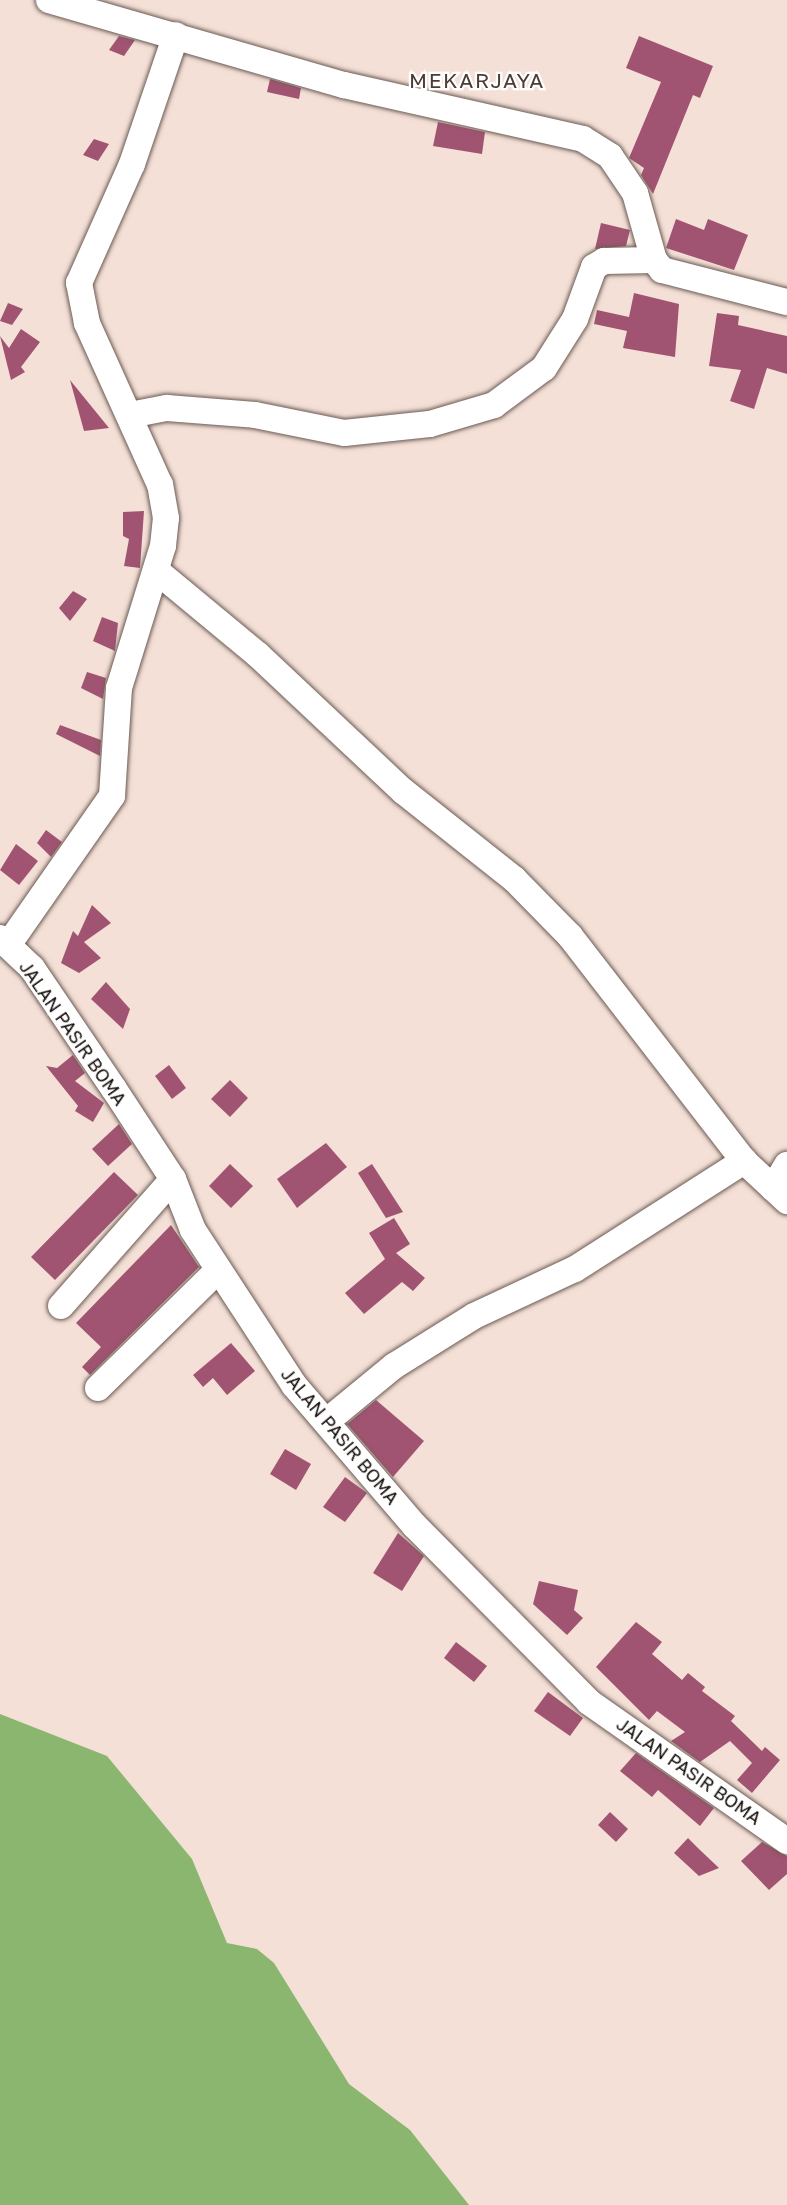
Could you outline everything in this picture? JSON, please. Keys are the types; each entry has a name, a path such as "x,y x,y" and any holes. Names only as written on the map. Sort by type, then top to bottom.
{"street":[{"path":"49,0 344,85 583,139 610,156 636,193 654,260"},
{"path":"4,941 112,796 119,688 158,572 164,502 130,415 87,323 79,283 132,164 176,35"},
{"path":"130,415 167,408 255,415 344,433 430,424 494,405 544,368 575,319 594,267 604,261 654,260 683,278 787,302"},
{"path":"158,572 538,903 570,936 744,1161 780,1194 787,1165"},
{"name":"JALAN PASIR BOMA","path":"4,941 32,968 172,1179 218,1270 294,1385 415,1526 589,1702 787,1841"},
{"path":"327,1421 394,1366 474,1316 575,1269 744,1161"},
{"path":"61,1306 172,1179"},
{"path":"98,1388 218,1270"}],"green space":[{"path":"0,1714 107,1756 192,1859 227,1943 257,1949 274,1963 349,2084 410,2130 469,2205 0,2205"}],"building":[{"path":"119,36 135,40 124,56 109,50"},
{"path":"639,36 713,66 700,98 693,95 653,194 641,175 644,168 629,158 661,82 626,68"},
{"path":"270,79 301,88 299,99 267,92"},
{"path":"438,122 485,132 482,154 433,146"},
{"path":"94,139 109,144 98,161 83,155"},
{"path":"676,219 704,230 708,219 748,235 734,270 666,248"},
{"path":"601,223 630,230 626,246 595,249"},
{"path":"634,293 679,304 675,357 623,348 627,331 594,324 597,310 629,317"},
{"path":"8,303 23,309 12,325 0,321"},
{"path":"717,313 739,316 738,325 787,336 787,374 767,368 754,409 730,401 741,370 709,366"},
{"path":"21,329 40,342 21,367 25,372 11,380 0,336 9,348"},
{"path":"70,380 109,428 84,431"},
{"path":"144,511 140,568 124,566 129,539 123,536 123,512"},
{"path":"73,591 87,599 70,621 59,608"},
{"path":"102,617 118,623 115,651 93,641"},
{"path":"87,672 106,678 103,699 81,688"},
{"path":"60,725 101,740 100,756 56,734"},
{"path":"46,830 62,842 51,857 37,843"},
{"path":"16,844 38,861 19,885 0,870"},
{"path":"92,905 111,923 84,942 101,958 79,973 61,963 73,931 78,936"},
{"path":"106,982 130,1009 123,1029 91,999"},
{"path":"73,1055 85,1073 75,1081 104,1103 93,1122 75,1111 78,1106 46,1066 57,1068"},
{"path":"169,1065 186,1088 172,1099 155,1076"},
{"path":"230,1080 248,1098 230,1117 211,1099"},
{"path":"119,1124 132,1144 108,1166 92,1149"},
{"path":"326,1143 347,1167 297,1208 277,1179"},
{"path":"230,1164 253,1186 231,1208 209,1186"},
{"path":"372,1164 403,1212 386,1218 358,1173"},
{"path":"114,1172 138,1195 55,1280 31,1257"},
{"path":"394,1218 410,1244 396,1253 425,1278 413,1291 402,1282 364,1314 345,1293 385,1259 369,1233"},
{"path":"171,1225 199,1267 90,1375 82,1367 101,1347 76,1323"},
{"path":"231,1343 255,1371 227,1395 213,1378 203,1387 193,1375"},
{"path":"376,1400 424,1441 393,1477 347,1424"},
{"path":"285,1449 311,1464 296,1490 270,1474"},
{"path":"345,1477 367,1493 345,1522 323,1507"},
{"path":"398,1533 424,1556 402,1591 373,1573"},
{"path":"539,1581 578,1590 574,1610 583,1618 567,1635 533,1604"},
{"path":"636,1622 662,1642 652,1654 682,1680 688,1673 705,1687 702,1691 735,1716 731,1721 762,1751 765,1747 780,1760 752,1793 737,1780 752,1763 730,1741 700,1762 671,1741 685,1732 657,1711 649,1720 596,1667"},
{"path":"456,1642 487,1666 474,1682 444,1658"},
{"path":"548,1692 583,1718 570,1736 534,1711"},
{"path":"636,1753 714,1808 700,1826 658,1790 652,1797 620,1771"},
{"path":"610,1812 628,1829 616,1842 598,1825"},
{"path":"688,1838 719,1868 699,1876 674,1853"},
{"path":"762,1842 787,1856 787,1874 769,1890 741,1861"}],"district":[{"name":"MEKARJAYA","path":"477,80"}]}
